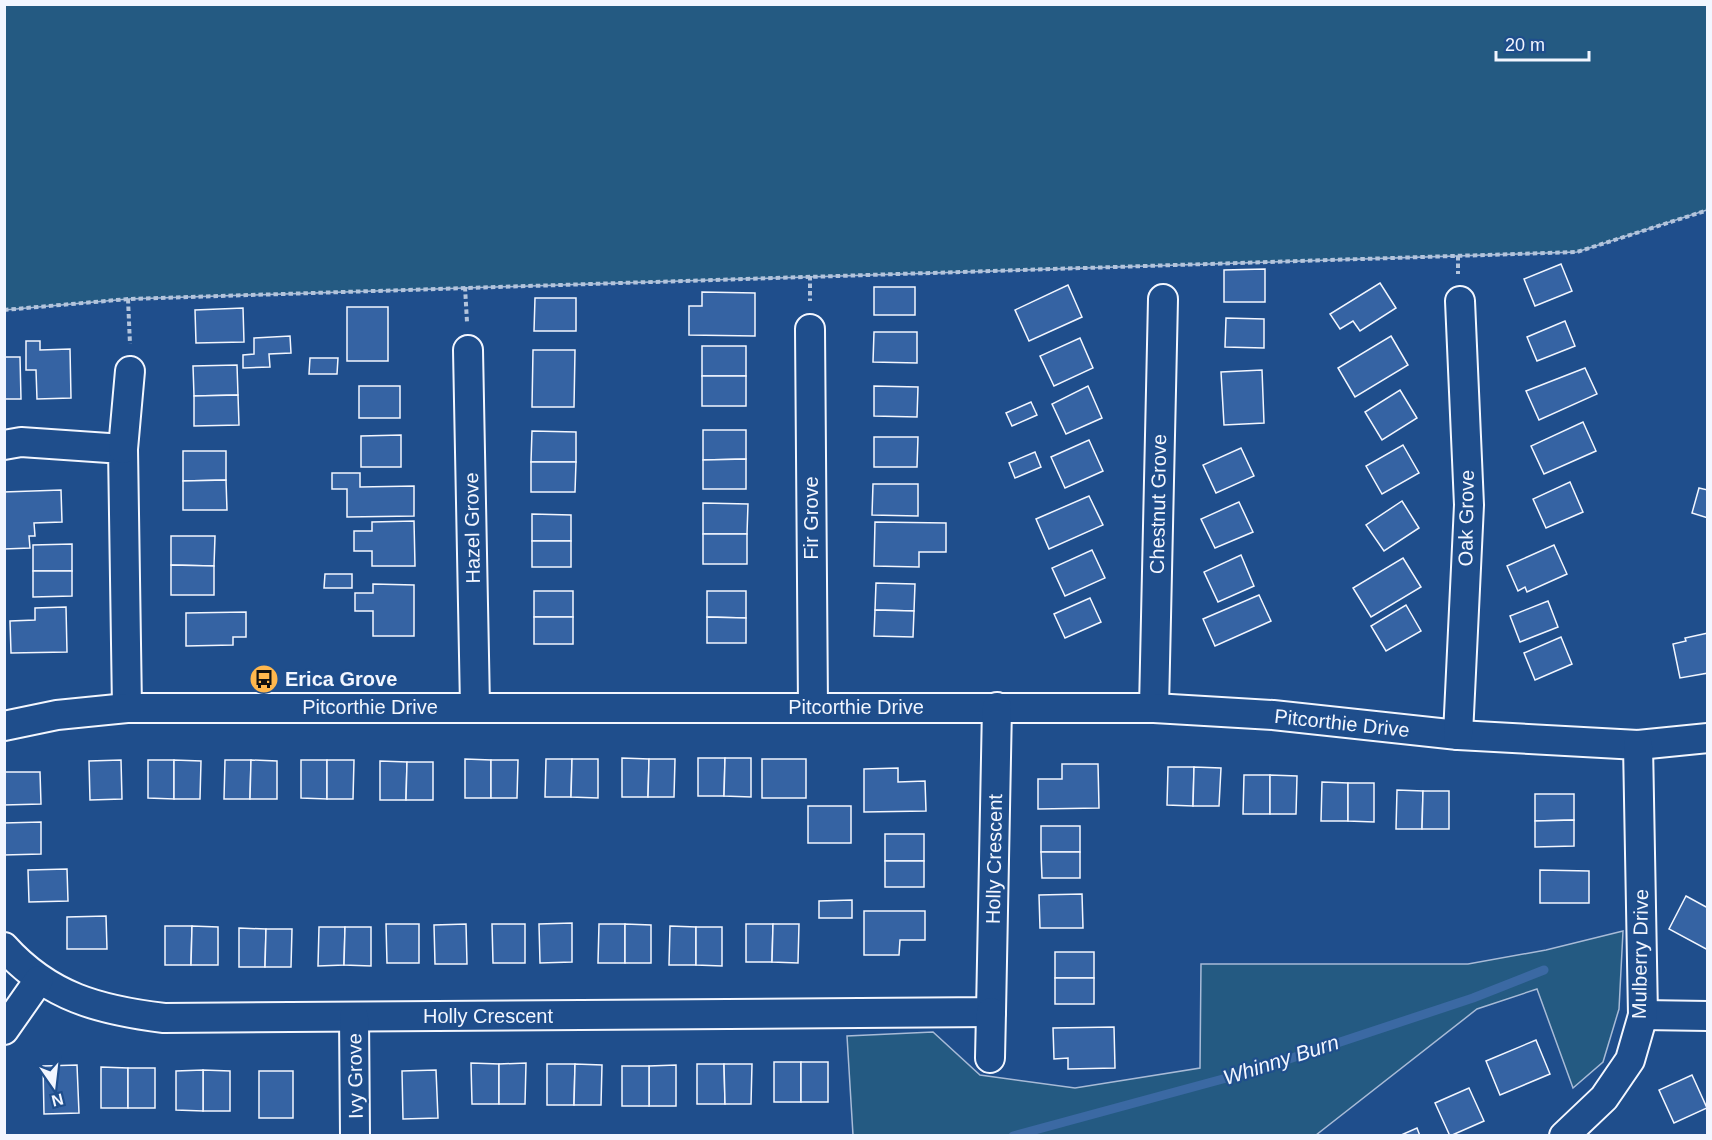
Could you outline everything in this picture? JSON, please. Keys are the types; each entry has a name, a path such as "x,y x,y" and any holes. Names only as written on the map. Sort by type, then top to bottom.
{"street":[{"name":"Chestnut Grove","path":"1154,708 1163,299"},
{"name":"Oak Grove","path":"1458,735 1469,505 1460,301"},
{"name":"Fir Grove","path":"810,329 813,707"},
{"name":"Hazel Grove","path":"468,350 475,706"},
{"path":"127,708 123,449 130,371"},
{"path":"4,445 21,442 123,449"},
{"name":"Pitcorthie Drive","path":"4,726 57,716 127,708 475,706 1154,708 1274,715 1458,735 1638,745 1707,738"},
{"name":"Holly Crescent","path":"990,1058 997,707"},
{"name":"Mulberry Drive","path":"1564,1136 1604,1098 1630,1060 1643,1015 1638,745"},
{"name":"Holly Crescent","path":"4,947 39,980 80,1001 125,1013 164,1018 991,1012"},
{"path":"4,1030 39,980"},
{"path":"1643,1015 1707,1016"},
{"name":"Ivy Grove","path":"354,1017 355,1136"}],"path":[{"path":"4,310 128,299 1577,252 1707,210"},
{"path":"128,299 130,371"}],"shaded area":[{"path":"5,4 1707,5 1707,210 1577,252 128,299 5,310"},
{"path":"1623,931 1619,1009 1603,1062 1573,1088 1537,989 1477,1009 1316,1135 853,1135 847,1036 933,1032 980,1075 1075,1088 1200,1068 1201,964 1468,964 1546,950"}],"building":[{"path":"1561,264 1572,291 1535,306 1524,279"},
{"path":"1265,269 1265,302 1224,302 1224,270"},
{"path":"1380,283 1396,308 1360,331 1353,321 1340,329 1330,314"},
{"path":"1068,285 1082,317 1029,341 1015,310"},
{"path":"874,287 915,287 915,315 874,315"},
{"path":"702,292 755,293 755,336 689,335 689,306 702,306"},
{"path":"535,298 576,298 576,331 534,331"},
{"path":"347,307 388,307 388,361 347,361"},
{"path":"243,308 244,342 196,343 195,310"},
{"path":"1226,318 1264,319 1264,348 1225,347"},
{"path":"1565,321 1575,346 1537,361 1527,337"},
{"path":"874,332 917,332 917,363 873,362"},
{"path":"290,336 291,353 269,354 270,367 243,368 243,355 254,354 254,338"},
{"path":"1391,336 1408,365 1355,397 1338,368"},
{"path":"1080,338 1093,368 1054,386 1040,356"},
{"path":"26,341 40,341 40,350 70,349 71,398 37,399 36,370 26,370"},
{"path":"702,346 746,346 746,376 702,376"},
{"path":"533,350 575,350 574,407 532,407"},
{"path":"4,357 20,357 21,399 4,399"},
{"path":"310,358 338,358 337,374 309,374"},
{"path":"237,365 238,395 194,396 193,366"},
{"path":"1585,368 1597,394 1539,420 1526,391"},
{"path":"1262,370 1264,423 1224,425 1221,372"},
{"path":"702,376 746,376 746,406 702,406"},
{"path":"359,386 400,386 400,418 359,418"},
{"path":"874,386 918,387 917,417 874,416"},
{"path":"1088,386 1102,418 1066,434 1052,404"},
{"path":"1400,390 1417,418 1382,440 1365,412"},
{"path":"238,395 239,425 194,426 194,396"},
{"path":"1031,402 1037,415 1012,426 1006,413"},
{"path":"1583,422 1596,451 1544,474 1531,446"},
{"path":"703,430 746,430 746,459 703,460"},
{"path":"532,431 576,432 576,462 531,462"},
{"path":"401,435 401,467 361,467 361,436"},
{"path":"874,437 918,437 917,467 874,467"},
{"path":"1089,440 1103,471 1065,488 1051,457"},
{"path":"1403,445 1419,473 1382,494 1366,466"},
{"path":"1241,448 1254,476 1216,493 1203,465"},
{"path":"183,451 226,451 226,480 183,481"},
{"path":"1035,452 1041,467 1015,478 1009,463"},
{"path":"746,459 746,489 703,489 703,460"},
{"path":"531,462 576,462 575,492 531,492"},
{"path":"332,473 360,473 360,487 414,486 414,516 347,517 347,489 332,489"},
{"path":"226,480 227,510 183,510 183,481"},
{"path":"1570,482 1583,512 1546,528 1533,499"},
{"path":"873,484 918,484 918,516 872,515"},
{"path":"1699,488 1708,490 1708,518 1692,513"},
{"path":"61,490 62,522 34,523 35,536 29,536 30,548 4,549 4,492"},
{"path":"1089,496 1103,525 1049,549 1036,519"},
{"path":"1402,501 1419,528 1384,551 1366,525"},
{"path":"1239,502 1253,532 1215,548 1201,519"},
{"path":"703,503 748,504 747,534 703,534"},
{"path":"532,514 571,515 571,541 532,541"},
{"path":"414,521 415,566 372,566 372,551 354,551 354,531 372,531 372,522"},
{"path":"875,522 946,523 946,552 919,552 919,567 874,566"},
{"path":"703,534 747,534 747,564 703,564"},
{"path":"171,536 215,536 214,566 171,565"},
{"path":"532,541 571,541 571,567 532,567"},
{"path":"72,544 72,571 33,571 33,545"},
{"path":"1554,545 1567,574 1527,592 1525,587 1518,591 1507,566"},
{"path":"1092,550 1105,578 1065,596 1052,568"},
{"path":"1241,555 1254,586 1218,602 1204,572"},
{"path":"1403,558 1421,587 1371,617 1353,588"},
{"path":"171,565 214,566 214,595 171,595"},
{"path":"33,571 72,571 72,596 33,597"},
{"path":"325,574 352,574 352,588 324,588"},
{"path":"876,583 915,584 914,611 875,610"},
{"path":"373,584 414,585 414,636 373,636 373,611 355,611 355,593 373,593"},
{"path":"534,591 573,591 573,617 534,617"},
{"path":"707,591 746,591 746,618 707,617"},
{"path":"1259,595 1271,621 1215,646 1203,619"},
{"path":"1090,598 1101,622 1065,638 1054,614"},
{"path":"1548,601 1558,627 1520,642 1510,616"},
{"path":"1406,605 1421,631 1386,651 1371,626"},
{"path":"66,607 67,652 11,653 10,621 35,620 35,608"},
{"path":"875,610 914,611 913,637 874,636"},
{"path":"246,612 246,637 233,637 233,645 186,646 186,613"},
{"path":"534,617 573,617 573,644 534,644"},
{"path":"707,617 746,618 746,643 707,643"},
{"path":"1708,633 1708,673 1680,678 1673,644 1686,641 1685,638"},
{"path":"1561,637 1572,664 1535,680 1524,653"},
{"path":"622,758 649,759 648,797 622,797"},
{"path":"698,758 725,758 724,796 698,796"},
{"path":"725,758 751,758 751,797 724,796"},
{"path":"465,759 491,760 491,798 465,798"},
{"path":"546,759 572,759 571,797 545,797"},
{"path":"572,759 598,759 598,798 571,797"},
{"path":"649,759 675,759 674,797 648,797"},
{"path":"762,759 806,759 806,798 762,798"},
{"path":"121,760 122,799 90,800 89,761"},
{"path":"148,760 174,760 174,799 148,798"},
{"path":"174,760 201,761 200,799 174,799"},
{"path":"225,760 251,760 250,799 224,799"},
{"path":"251,760 277,761 277,799 250,799"},
{"path":"301,760 327,760 327,799 301,798"},
{"path":"327,760 354,760 353,799 327,799"},
{"path":"491,760 518,760 517,798 491,798"},
{"path":"380,761 407,762 406,800 380,800"},
{"path":"407,762 433,762 433,800 406,800"},
{"path":"1062,764 1098,764 1099,808 1038,809 1038,779 1062,779"},
{"path":"1168,767 1194,767 1193,806 1167,805"},
{"path":"1194,767 1221,768 1219,806 1193,806"},
{"path":"898,768 898,782 925,781 926,811 864,812 864,769"},
{"path":"4,772 40,772 41,804 4,805"},
{"path":"1244,775 1270,775 1270,814 1243,814"},
{"path":"1270,775 1297,776 1296,814 1270,814"},
{"path":"1322,782 1348,783 1348,821 1321,821"},
{"path":"1348,783 1374,783 1374,822 1348,821"},
{"path":"1397,790 1423,791 1422,829 1396,829"},
{"path":"1423,791 1449,791 1449,829 1422,829"},
{"path":"1535,794 1574,794 1574,820 1535,821"},
{"path":"808,806 851,806 851,843 808,843"},
{"path":"1574,820 1574,846 1535,847 1535,821"},
{"path":"41,822 41,854 4,855 4,823"},
{"path":"1041,826 1080,826 1080,852 1041,852"},
{"path":"885,834 924,834 924,861 885,861"},
{"path":"1041,852 1080,852 1080,878 1042,878"},
{"path":"885,861 924,861 924,887 885,887"},
{"path":"67,869 68,901 29,902 28,870"},
{"path":"1540,870 1589,871 1589,903 1540,903"},
{"path":"1082,894 1083,928 1040,928 1039,895"},
{"path":"1686,896 1708,908 1708,950 1669,929"},
{"path":"852,900 852,918 819,918 819,901"},
{"path":"864,911 925,911 925,940 900,940 899,955 864,955"},
{"path":"106,916 107,949 67,949 67,917"},
{"path":"572,923 572,962 540,963 539,924"},
{"path":"386,924 419,924 419,963 387,963"},
{"path":"466,924 467,964 435,964 434,925"},
{"path":"492,924 525,924 525,963 493,963"},
{"path":"599,924 625,924 625,963 598,963"},
{"path":"625,924 651,925 651,963 625,963"},
{"path":"746,924 773,924 772,962 746,962"},
{"path":"773,924 799,924 798,963 772,962"},
{"path":"165,926 192,926 191,965 165,965"},
{"path":"192,926 218,927 218,965 191,965"},
{"path":"670,926 696,927 696,965 669,965"},
{"path":"319,927 345,927 344,965 318,966"},
{"path":"345,927 371,927 371,966 344,965"},
{"path":"696,927 722,927 722,966 696,965"},
{"path":"239,928 266,929 265,967 239,967"},
{"path":"266,929 292,929 291,967 265,967"},
{"path":"1055,952 1094,952 1094,978 1055,978"},
{"path":"1055,978 1094,978 1094,1004 1055,1004"},
{"path":"1114,1027 1115,1068 1068,1069 1068,1058 1054,1059 1053,1028"},
{"path":"1536,1040 1550,1074 1500,1095 1486,1061"},
{"path":"774,1062 801,1062 801,1102 774,1102"},
{"path":"801,1062 828,1062 828,1102 801,1102"},
{"path":"471,1063 499,1064 499,1104 472,1104"},
{"path":"526,1063 525,1104 499,1104 499,1064"},
{"path":"547,1064 575,1064 574,1105 547,1105"},
{"path":"575,1064 602,1065 601,1105 574,1105"},
{"path":"697,1064 724,1064 725,1104 697,1104"},
{"path":"724,1064 752,1064 751,1104 725,1104"},
{"path":"77,1065 79,1113 44,1114 43,1066"},
{"path":"676,1065 676,1106 649,1106 649,1066"},
{"path":"622,1066 649,1066 649,1106 622,1106"},
{"path":"101,1067 128,1068 128,1108 101,1108"},
{"path":"128,1068 155,1068 155,1108 128,1108"},
{"path":"203,1070 230,1071 230,1111 203,1111"},
{"path":"203,1070 203,1111 176,1110 176,1071"},
{"path":"436,1070 438,1118 403,1119 402,1071"},
{"path":"259,1071 293,1071 293,1118 259,1118"},
{"path":"1692,1075 1707,1108 1674,1123 1659,1090"},
{"path":"1469,1088 1484,1121 1450,1136 1435,1103"},
{"path":"1417,1128 1420,1136 1399,1136"}],"waterway":[{"name":"Whinny Burn","path":"1013,1136 1256,1070 1473,998 1544,970"}],"place":[{"name":"Erica Grove","path":"264,679"}]}
